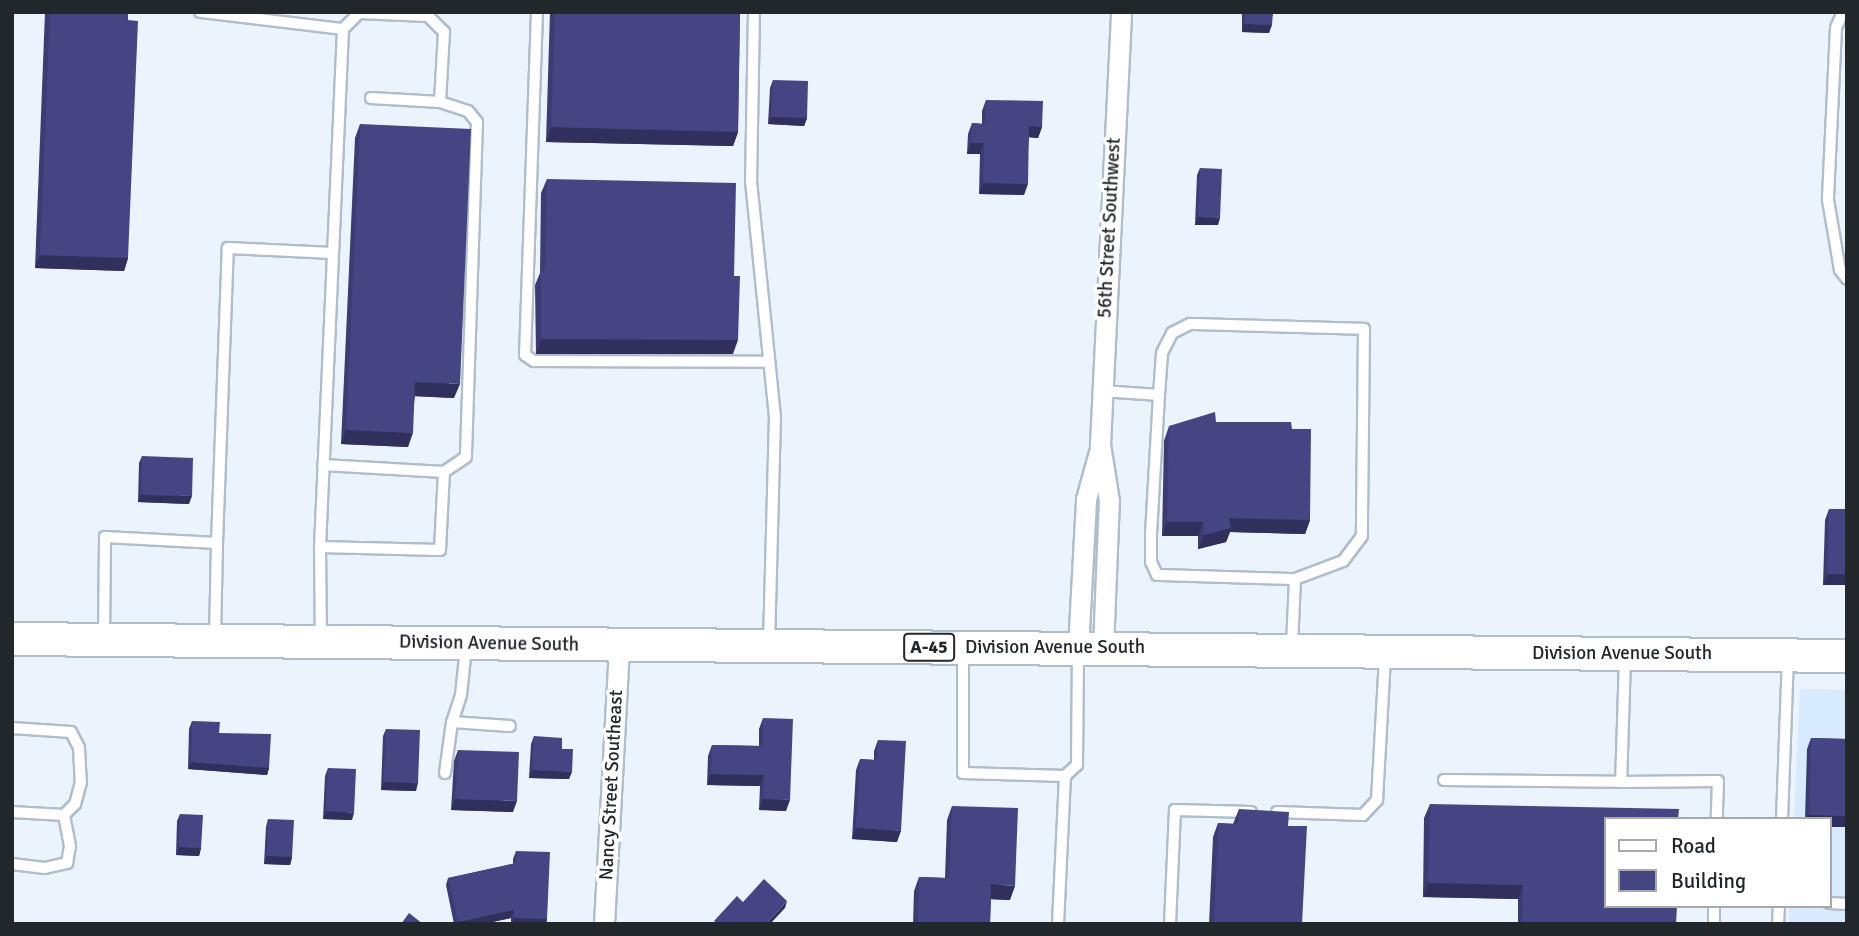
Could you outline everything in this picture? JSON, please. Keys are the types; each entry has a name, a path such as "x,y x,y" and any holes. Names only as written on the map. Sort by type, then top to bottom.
{"main road":[{"name":"Division Avenue South","path":"12,639 1847,656"}],"street":[{"name":"56th Street Southwest","path":"1091,648 1109,509 1100,444 1121,12"},
{"name":"Nancy Street Southeast","path":"604,924 619,646"}],"lane":[{"path":"200,12 343,29"},
{"path":"537,12 525,355 534,361 769,362"},
{"path":"754,12 751,180 775,416 768,648"},
{"path":"1843,12 1836,28 1828,200 1840,270 1847,279"},
{"path":"321,643 320,547 343,29 359,13 428,16 444,32 440,102"},
{"path":"323,465 444,472 466,457 477,122 468,111 440,102 371,98"},
{"path":"215,642 228,247 333,253"},
{"path":"1190,324 1364,329 1362,536 1343,561 1295,579 1157,575 1151,562 1151,535 1159,395 1163,353 1172,332 1190,324"},
{"path":"1102,391 1159,395"},
{"path":"320,547 440,550 444,472"},
{"path":"104,640 104,537 218,543"},
{"path":"1292,650 1295,579"},
{"path":"445,773 452,722 461,695 466,644"},
{"path":"963,647 964,773 1065,776 1077,765 1091,648"},
{"path":"1170,924 1175,810 1363,815 1377,800 1385,651"},
{"path":"1621,782 1625,654"},
{"path":"1782,817 1788,655"},
{"path":"452,722 510,726"},
{"path":"12,729 71,732 79,748 81,782 75,804 64,815 12,813"},
{"path":"1058,924 1065,776"},
{"path":"1444,780 1718,781 1717,817"},
{"path":"12,864 46,868 67,863 70,846 64,815"}],"shaded area":[{"path":"1800,689 1847,690 1847,924 1789,924 1789,908 1831,908 1831,817 1794,817"}],"building":[{"path":"50,12 128,12 127,20 138,21 128,258 40,255"},
{"path":"555,12 740,12 738,132 551,127"},
{"path":"1245,12 1273,12 1272,25 1244,24"},
{"path":"773,80 808,81 807,118 771,117"},
{"path":"986,100 1043,101 1042,127 1029,126 1028,184 983,183 984,143 971,143 972,123 985,124"},
{"path":"360,124 471,129 460,384 415,382 413,433 346,430"},
{"path":"1200,168 1222,169 1220,218 1198,217"},
{"path":"547,179 736,183 734,276 740,276 738,340 541,339 541,271 545,271"},
{"path":"1215,412 1216,422 1291,422 1292,429 1311,429 1310,520 1229,518 1231,528 1204,535 1203,522 1167,522 1169,426"},
{"path":"142,456 193,458 192,496 141,495"},
{"path":"1829,509 1847,509 1847,574 1827,574"},
{"path":"763,718 793,719 790,800 763,799 764,775 711,774 712,745 763,746"},
{"path":"192,721 220,722 219,733 271,734 269,768 191,762"},
{"path":"386,729 420,730 418,783 384,782"},
{"path":"534,736 562,738 562,749 573,749 572,772 532,770"},
{"path":"1811,738 1847,739 1847,816 1809,815"},
{"path":"878,740 906,741 901,831 856,828 860,759 877,760"},
{"path":"458,750 519,752 517,801 455,799"},
{"path":"328,768 356,769 354,813 326,811"},
{"path":"1430,804 1679,809 1678,817 1604,817 1604,908 1677,908 1676,924 1522,924 1523,885 1428,883"},
{"path":"952,806 1018,808 1015,886 991,884 990,924 918,924 919,877 949,878"},
{"path":"1239,809 1289,812 1288,826 1307,826 1302,924 1214,924 1218,823 1238,824"},
{"path":"180,814 203,815 201,848 179,847"},
{"path":"268,819 294,820 292,857 267,856"},
{"path":"516,851 550,852 547,919 514,918 514,910 458,922 448,878 516,863"},
{"path":"764,879 787,901 766,924 717,924 714,921 737,896 743,902"},
{"path":"409,913 423,924 401,924"}]}
